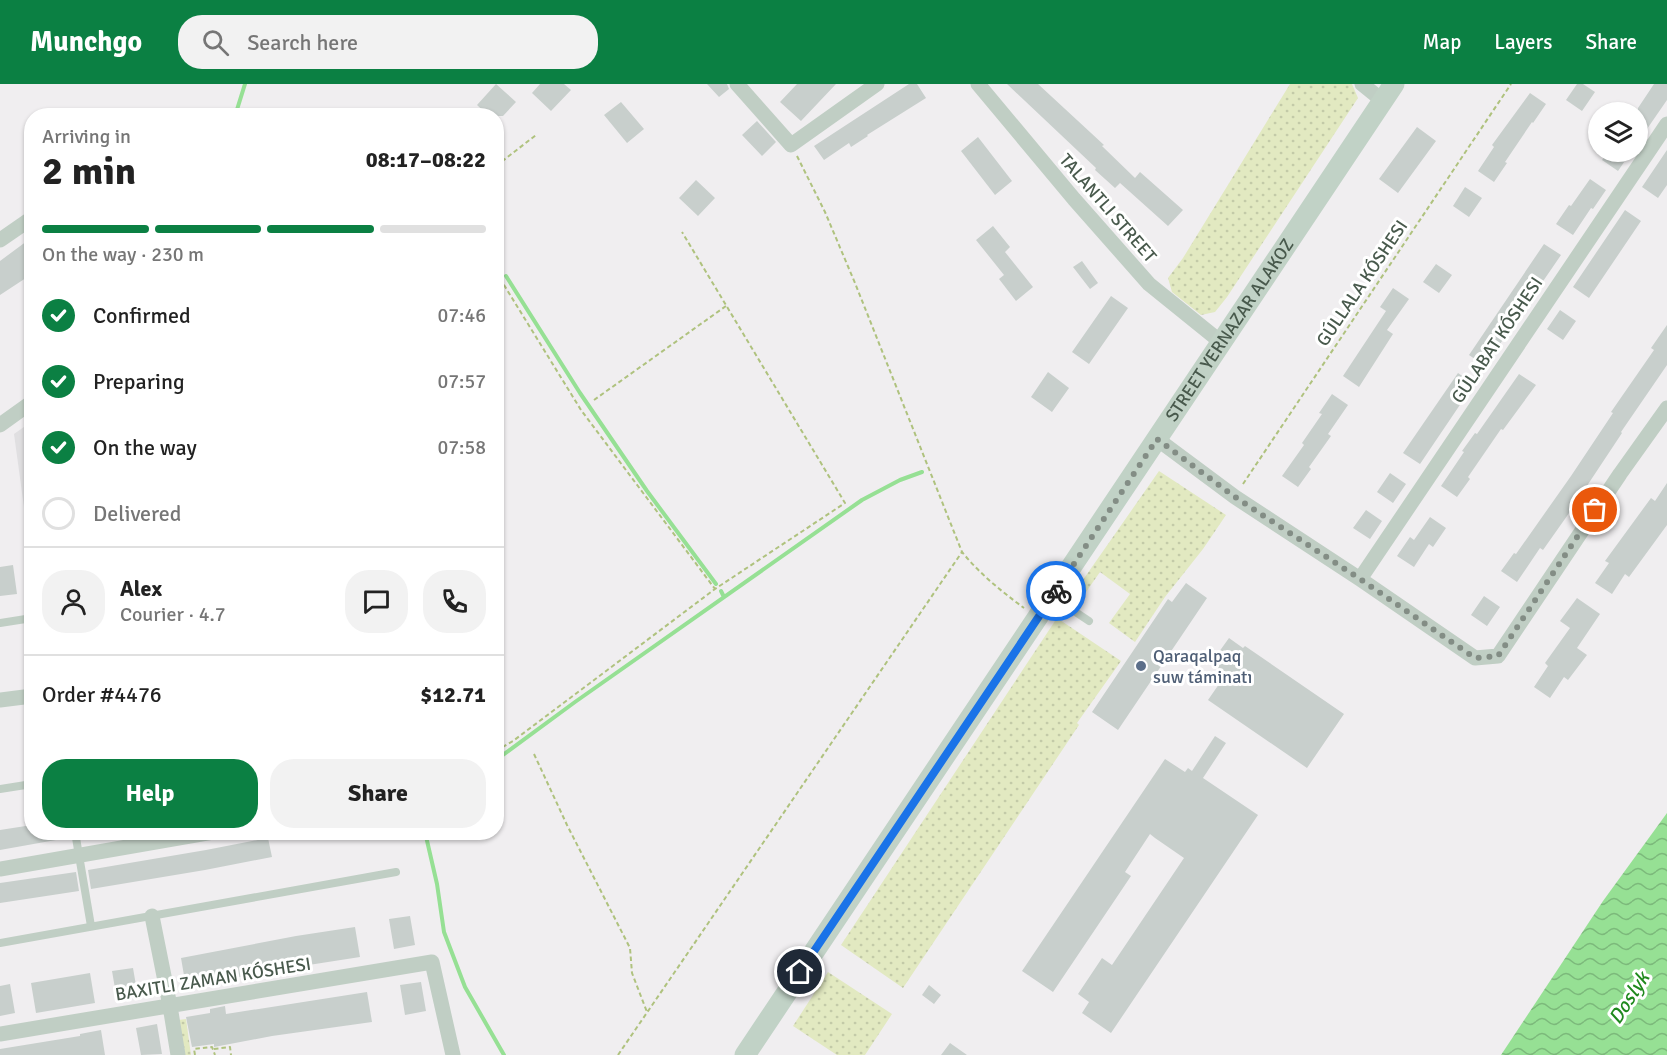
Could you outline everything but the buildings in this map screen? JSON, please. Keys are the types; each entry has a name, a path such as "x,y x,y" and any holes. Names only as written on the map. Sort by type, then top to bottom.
{"main road":[{"name":"STREET YERNAZAR ALAKOZ","path":"745,1055 1389,93"}],"street":[{"path":"737,84 791,145 877,84"},
{"name":"TALANTLI STREET","path":"978,84 1149,284 1222,343"},
{"path":"1362,84 1389,93"},
{"name":"GÚLABAT KÓSHESI","path":"1360,579 1667,124"},
{"path":"0,240 24,224"},
{"path":"0,425 24,408"},
{"path":"1157,439 1235,497 1475,658 1498,656 1667,408"},
{"path":"0,700 24,697"},
{"path":"0,869 168,840"},
{"path":"152,915 170,1006 184,1050"},
{"path":"0,1034 432,962 453,1055"}],"lane":[{"path":"1052,597 1089,621"},
{"path":"0,623 24,619"},
{"path":"0,789 24,785"},
{"path":"76,840 91,926"},
{"path":"0,943 396,872"}],"path":[{"name":"GÚLLALA KÓSHESI","path":"1235,497 1511,84"},
{"path":"504,160 536,135"},
{"path":"791,145 825,212 855,283 962,552 986,578 1038,618"},
{"path":"504,746 714,589 845,503 682,232"},
{"path":"504,285 581,410 714,589"},
{"path":"594,400 726,306"},
{"path":"618,1055 962,552"},
{"path":"534,754 567,825 630,948 632,973 647,1012"},
{"path":"184,1050 193,1055 194,1050 230,1047 231,1055"},
{"path":"214,1049 215,1055"}],"shaded area":[{"path":"1290,84 1352,84 1358,98 1227,297 1215,312 1201,315 1172,292 1168,278 1183,258"},
{"path":"24,427 24,507 14,434"},
{"path":"1159,471 1226,515 1203,549 1165,597 1135,642 1109,623 1130,594 1100,572 1079,602 1071,597"},
{"path":"1057,618 1121,661 1077,723 1079,725 903,988 841,945"},
{"path":"828,972 892,1014 865,1055 837,1055 793,1026"},
{"path":"186,1019 191,1055 184,1055 178,1020"}],"water":[{"name":"Doslyk","path":"1667,813 1667,1055 1501,1055 1603,901"}],"waterway":[{"path":"238,108 245,84"},
{"path":"506,276 580,393 647,491 716,584"},
{"path":"504,754 862,500 900,480 922,472"},
{"path":"721,591 724,597"},
{"path":"427,840 437,884 444,932 465,987 504,1055"}],"way so far":[{"path":"1056,591 1157,439 1235,497 1475,658 1498,656 1595,510"}],"place":[{"name":"Qaraqalpaq suw táminatı","path":"1141,666"}],"route":[{"path":"800,972 1056,591"}]}
